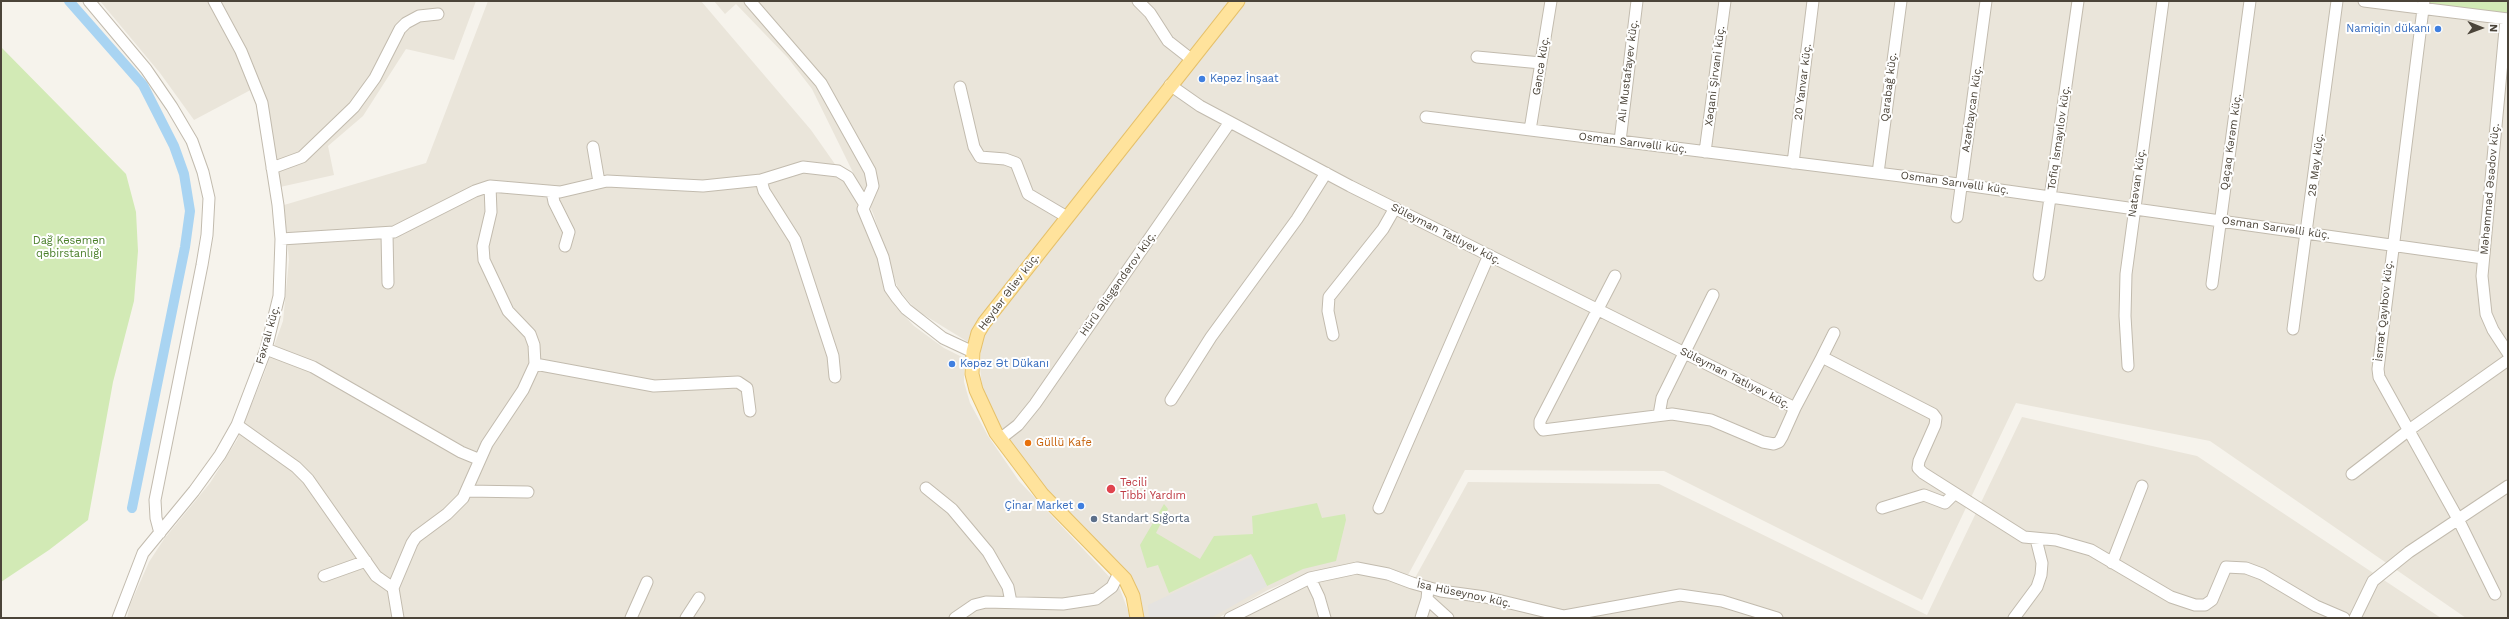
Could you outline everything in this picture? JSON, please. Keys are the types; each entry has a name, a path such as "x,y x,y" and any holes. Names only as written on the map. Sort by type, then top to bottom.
{"main road":[{"name":"Heydər Əliev küç.","path":"1137,618 1133,596 1119,573 1042,494 1000,439 976,390 972,374 973,352 978,333 984,323 1170,85 1238,1"}],"street":[{"path":"89,1 146,69 172,107 192,141 204,172 209,198 207,235 202,265 155,500 156,518 160,533"},
{"name":"Fəxralı küç.","path":"118,618 143,552 160,533 220,455 237,424 266,349 279,296 281,239 262,103 241,51 214,1"},
{"path":"750,1 809,67 834,104 873,180 870,193 864,203 863,209 868,225 883,257 890,288 906,309 943,338 973,352"},
{"path":"1138,1 1150,13 1168,41 1191,59"},
{"name":"Gəncə küç.","path":"1530,130 1551,1"},
{"name":"Alı Mustafayev küç.","path":"1620,141 1637,1"},
{"name":"Xəqani Şirvani küç.","path":"1706,152 1725,1"},
{"name":"20 Yanvar küç.","path":"1793,163 1813,1"},
{"name":"Qarabağ küç.","path":"1878,173 1901,1"},
{"name":"Azərbaycan küç.","path":"1957,217 1986,1"},
{"name":"Tofiq İsmayılov küç.","path":"2039,275 2078,1"},
{"name":"Natəvan küç.","path":"2128,366 2125,292 2134,208 2163,1"},
{"name":"Qaçaq Kərəm küç.","path":"2212,284 2250,1"},
{"name":"28 May küç.","path":"2293,329 2337,1"},
{"path":"2364,1 2423,4 2507,19"},
{"name":"İsmət Qayıbov küç.","path":"2423,4 2392,244 2378,369 2379,377 2458,519 2495,594"},
{"path":"272,168 302,157 354,107 375,78 400,29 406,23 419,16 438,14"},
{"name":"Məhəmməd Əsədov küç.","path":"2507,19 2483,258 2486,314 2493,330 2508,353"},
{"path":"1477,57 1541,63"},
{"name":"Süleyman Tatlıyev küç.","path":"1170,85 1200,106 1326,173 1795,408 1834,333"},
{"path":"960,87 974,147 980,157 1005,159 1016,163 1028,194 1067,217"},
{"name":"Osman Sarıvəlli küç.","path":"1426,117 1962,184 2483,258"},
{"name":"Hürü Əlisgəndərov küç.","path":"1000,439 1018,425 1035,404 1230,122"},
{"path":"593,146 599,182"},
{"path":"281,239 387,234 401,229 479,189 490,186 552,192 570,191 599,182 624,181 703,186 761,180 803,167 838,171 848,176 864,203"},
{"path":"1171,400 1211,337 1289,230 1326,173"},
{"path":"761,180 764,191 795,240 833,356 835,377"},
{"path":"398,618 393,588 416,537 447,514 467,491 478,460 494,432 523,390 535,364 534,344 530,334 508,311 484,260 483,246 491,212 490,186"},
{"path":"552,192 554,202 570,232 565,246"},
{"path":"1333,335 1328,311 1329,297 1383,229 1395,208"},
{"path":"387,234 388,282"},
{"path":"1378,508 1489,255"},
{"path":"1615,276 1540,421 1540,426 1547,431 1659,414 1711,420 1763,442 1774,444 1779,442 1782,437 1795,408"},
{"path":"1659,414 1662,398 1713,295"},
{"path":"266,349 313,367 454,448 478,460"},
{"path":"1822,357 1933,414 1936,418 1935,425 1918,461 1918,468 1954,494 2024,537 2073,544 2112,563 2171,597 2195,605 2205,605 2212,600 2226,567 2246,568 2262,574 2316,606 2344,618"},
{"path":"2352,474 2409,430 2508,360"},
{"path":"535,364 654,386 738,382 747,388 750,411"},
{"path":"237,424 296,467 308,479 376,576 393,588"},
{"path":"2112,563 2142,486"},
{"path":"2355,618 2373,581 2458,519 2508,486"},
{"path":"926,488 952,509 988,552 1008,587 1011,602"},
{"path":"467,491 528,492"},
{"path":"1882,508 1924,494 1945,502 1954,494"},
{"path":"2014,618 2037,587 2041,575 2042,563 2036,539"},
{"path":"324,576 366,561"},
{"name":"İsa Hüseynov küç.","path":"1230,618 1269,596 1310,578 1357,568 1370,569 1428,588 1485,597 1564,616 1680,596 1722,601 1777,618"},
{"path":"955,618 974,605 986,602 1063,604 1096,599 1112,587 1119,573"},
{"path":"1310,578 1319,597 1325,618"},
{"path":"631,618 647,582"},
{"path":"1421,618 1427,599 1428,588"},
{"path":"686,618 692,613 699,598"},
{"path":"1427,599 1448,618"}],"shaded area":[{"path":"100,1 476,1 454,60 406,49 363,116 328,146 334,175 280,187 260,85 194,120 160,73"},
{"path":"488,1 701,1 811,130 849,184 879,258 887,292 896,307 914,326 944,348 964,358 964,382 970,403 988,436 1019,481 1119,587 1131,618 127,618 130,605 149,562 164,539 210,483 237,440 264,374 283,321 289,260 284,205 426,163"},
{"path":"714,1 2508,1 2508,618 2466,618 2210,441 2016,403 1922,600 1664,471 1465,470 1408,575 1389,568 1352,563 1308,573 1268,590 1218,618 1144,618 1138,592 1111,556 1040,482 1001,428 982,387 980,368 981,350 916,310 898,289 873,213 812,89 788,58 736,4 725,14"},
{"path":"2022,417 2197,456 2441,618 1243,618 1306,586 1333,577 1367,574 1387,578 1410,587 1468,482 1659,484 1927,615"},
{"path":"1252,556 1267,586 1211,618 1149,618 1148,605"}],"green space":[{"path":"2429,1 2504,1 2508,2 2508,14 2429,4"},
{"name":"Dağ Kəsəmən qəbirstanlığı","path":"1,47 126,174 136,212 138,251 134,301 113,382 88,520 49,550 1,582"},
{"path":"1317,503 1322,518 1345,514 1346,520 1336,561 1303,569 1267,586 1251,554 1169,593 1158,565 1147,568 1140,545 1164,504 1168,509 1156,533 1200,559 1214,536 1253,534 1252,516"}],"waterway":[{"path":"69,1 143,85 174,146 184,174 190,211 185,247 132,508"}],"place":[{"name":"Namiqin dükanı","path":"2438,29"},
{"name":"Kəpəz İnşaat","path":"1202,79"},
{"name":"Kəpəz Ət Dükanı","path":"952,364"},
{"name":"Güllü Kafe","path":"1028,443"},
{"name":"Təcili Tibbi Yardım","path":"1111,489"},
{"name":"Çinar Market","path":"1081,506"},
{"name":"Standart Sığorta","path":"1094,519"}]}
